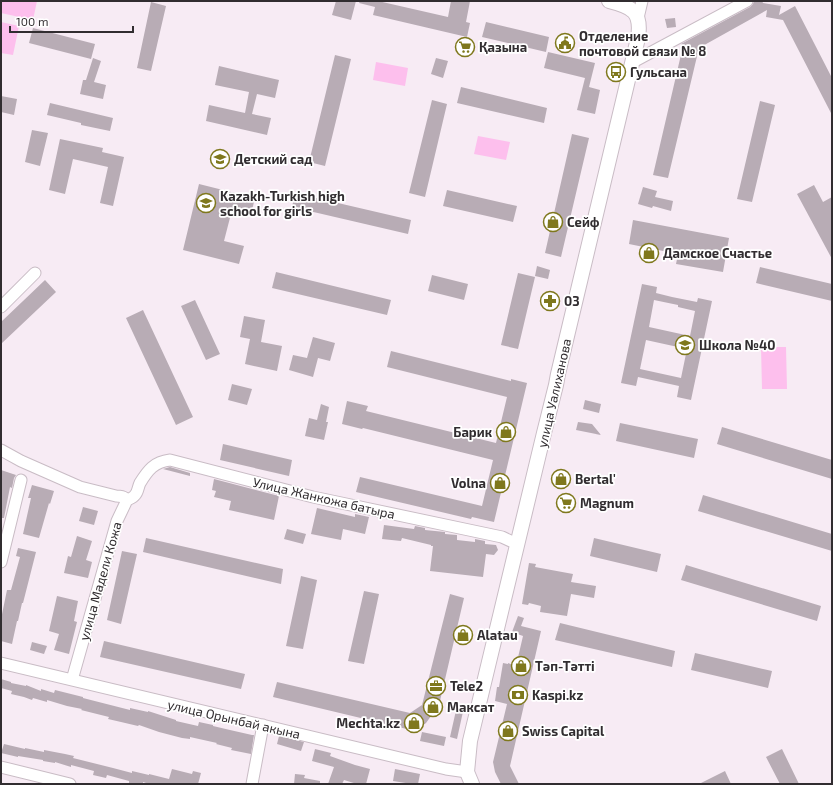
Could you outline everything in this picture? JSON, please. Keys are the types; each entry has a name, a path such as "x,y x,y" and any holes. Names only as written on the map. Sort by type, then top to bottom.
{"main road":[{"path":"609,1 631,9 636,13 638,18"},
{"name":"улица Уалиханова","path":"469,778 470,741 632,62 640,27 638,18"}],"street":[{"name":"улица Уалиханова","path":"638,18 642,1"},
{"path":"632,62 747,1"},
{"path":"1,307 35,273"},
{"path":"1,450 80,487 116,496 122,496 127,500"},
{"name":"Улица Жанкожа батыра","path":"127,500 135,495 147,472 154,465 161,461 170,460 313,497 502,537 517,544"},
{"path":"1,562 21,480"},
{"name":"улица Мадели Кожа","path":"72,680 117,521 127,500"},
{"name":"улица Орынбай акына","path":"1,663 446,769 469,778"},
{"path":"252,784 263,725"},
{"path":"1,767 54,782 70,784"}],"shaded area":[{"path":"1,1 37,1 33,20 1,13"},
{"path":"1,22 19,26 13,55 1,53"},
{"path":"376,62 408,68 405,86 373,80"},
{"path":"478,136 510,142 506,160 474,154"},
{"path":"761,347 786,347 787,389 762,389"}],"building":[{"path":"336,1 356,1 351,20 332,15"},
{"path":"360,1 378,1 448,17 451,1 470,1 466,22 470,23 467,37 373,15 375,7 359,3"},
{"path":"754,1 762,1 763,3 781,6 779,15 795,6 832,78 832,115 783,20 766,17 767,10 699,48 668,178 653,175 683,46 681,44 750,7"},
{"path":"151,2 166,6 151,71 137,68"},
{"path":"675,18 676,27 667,28 665,19"},
{"path":"486,22 549,37 546,52 482,37"},
{"path":"33,28 95,44 91,59 29,43"},
{"path":"548,52 595,63 589,87 600,90 595,114 577,110 585,78 544,68"},
{"path":"335,55 351,59 325,166 309,162"},
{"path":"93,58 101,61 94,82 106,85 103,99 80,94 83,80 86,80"},
{"path":"436,58 448,61 443,78 431,74"},
{"path":"219,66 279,80 275,98 257,94 252,114 271,118 267,135 206,121 209,105 245,113 249,92 215,85"},
{"path":"461,87 547,108 544,123 457,103"},
{"path":"1,96 17,99 14,115 1,112"},
{"path":"432,100 447,104 425,197 409,193"},
{"path":"760,101 775,105 752,202 737,199"},
{"path":"50,103 113,118 110,131 81,125 81,123 47,115"},
{"path":"32,130 48,133 40,166 25,162"},
{"path":"572,134 589,138 561,257 545,253"},
{"path":"60,139 103,148 102,152 124,157 113,206 100,203 108,167 73,159 65,194 49,190"},
{"path":"199,184 255,198 251,214 232,210 224,241 244,246 239,264 183,250"},
{"path":"814,185 823,202 832,197 832,259 797,194"},
{"path":"643,187 657,191 655,197 673,201 671,211 638,204"},
{"path":"447,190 517,206 513,222 443,206"},
{"path":"295,193 411,220 408,234 292,207"},
{"path":"633,220 729,238 723,272 676,264 678,254 629,244"},
{"path":"537,266 550,270 548,279 535,276"},
{"path":"760,267 832,284 832,301 756,283"},
{"path":"276,272 391,300 387,315 272,288"},
{"path":"518,273 535,277 518,349 501,345"},
{"path":"432,275 468,284 464,300 428,291"},
{"path":"45,280 56,292 1,344 1,322"},
{"name":"Школа №40","path":"642,284 657,287 656,293 672,297 697,302 698,298 712,301 691,400 677,397 679,386 638,377 636,386 621,383","holes":["654,300 678,305 678,307 695,311 690,336 649,327","646,340 687,349 681,378 640,369"]},
{"path":"195,300 220,354 206,360 181,306"},
{"path":"143,310 193,417 176,425 126,318"},
{"path":"244,316 265,320 261,342 282,346 277,371 245,364 250,339 240,337"},
{"path":"313,337 335,343 330,361 318,358 313,377 289,370 293,355 307,358"},
{"path":"391,351 511,381 511,379 527,383 494,522 472,517 471,519 356,492 360,477 482,506 493,460 342,424 347,401 368,406 366,411 496,443 507,397 387,367"},
{"path":"232,384 252,389 247,405 228,400"},
{"path":"585,400 601,404 599,413 583,409"},
{"path":"321,404 329,407 326,422 328,422 324,440 305,436 309,418 317,420"},
{"path":"578,422 592,424 601,435 576,430"},
{"path":"620,423 698,439 694,458 616,441"},
{"path":"722,427 832,460 832,479 717,444"},
{"path":"223,444 292,460 289,476 220,460"},
{"path":"170,467 190,473 190,476 163,469"},
{"path":"1,470 16,475 12,488 10,487 4,518 1,518"},
{"path":"214,479 279,496 274,520 229,510 231,501 214,497 216,491 212,490"},
{"path":"32,485 54,491 39,538 23,534 31,498 28,498"},
{"path":"703,495 832,534 832,551 698,511"},
{"path":"83,507 98,511 94,525 79,521"},
{"path":"317,508 355,517 355,514 369,517 365,534 343,529 341,540 311,534"},
{"path":"384,525 414,529 415,526 425,528 425,530 445,532 445,534 457,535 457,540 475,542 475,539 485,541 485,544 496,545 498,550 494,555 486,554 483,577 430,571 433,546 402,538 401,541 382,539"},
{"path":"287,529 306,534 303,544 284,539"},
{"path":"77,536 92,541 86,560 92,562 88,578 64,573 68,556 71,557"},
{"path":"146,538 283,569 281,584 143,552"},
{"path":"594,538 661,554 657,572 590,556"},
{"path":"18,548 36,552 12,644 1,641 1,619 7,590 11,590 20,557 16,556"},
{"path":"122,551 137,554 121,624 107,620"},
{"path":"529,563 536,564 535,567 573,574 571,582 596,586 594,598 571,594 567,616 540,612 541,606 529,603 528,605 522,604"},
{"path":"686,565 821,606 817,621 681,580"},
{"path":"301,576 317,580 303,649 286,646"},
{"path":"364,591 379,594 364,664 348,661"},
{"path":"450,594 464,598 439,705 426,723 415,731 273,697 277,682 410,713 422,705"},
{"path":"57,596 78,601 74,621 77,622 69,654 54,650 59,634 49,631"},
{"path":"518,616 524,618 521,626 541,631 510,766 519,784 501,784 495,772 493,762 507,704 495,701 503,663 516,666 523,636 512,632"},
{"path":"560,623 675,651 672,667 555,640"},
{"path":"104,641 245,674 241,689 100,657"},
{"path":"32,642 47,646 44,654 30,650"},
{"path":"695,653 772,671 768,688 691,670"},
{"path":"1,679 11,683 26,685 41,691 41,689 54,693 55,690 130,710 130,708 148,711 176,721 198,726 199,722 254,735 251,754 231,750 232,748 216,744 217,743 190,737 190,739 182,738 139,725 108,719 109,717 47,700 47,702 33,698 32,700 11,694 12,691 1,688"},
{"path":"457,706 464,707 457,739 450,737"},
{"path":"422,732 446,737 444,746 420,741"},
{"path":"279,736 304,742 301,751 277,744"},
{"path":"4,744 25,749 44,752 44,750 65,754 74,756 73,758 132,773 132,771 169,779 172,769 192,774 193,771 201,773 198,784 149,784 143,782 143,784 135,784 107,775 106,778 93,775 94,771 71,765 71,767 55,762 1,753"},
{"path":"315,749 331,753 330,756 370,769 366,784 357,784 344,780 342,784 328,784 334,767 312,761"},
{"path":"782,749 799,784 780,784 766,757"},
{"path":"395,769 420,774 418,784 393,781"},
{"path":"725,771 731,784 699,784"},
{"path":"295,774 305,775 304,778 320,781 320,784 294,784"}],"place":[{"name":"Отделение почтовой связи № 8","path":"565,43"},
{"name":"Қазына","path":"465,47"},
{"name":"Гульсана","path":"616,72"},
{"name":"Детский сад","path":"220,159"},
{"name":"Kazakh-Turkish high school for girls","path":"206,203"},
{"name":"Сейф","path":"553,222"},
{"name":"Дамское Счастье","path":"649,253"},
{"name":"03","path":"550,301"},
{"name":"Школа №40","path":"685,345"},
{"name":"Барик","path":"506,432"},
{"name":"Bertal'","path":"561,479"},
{"name":"Volna","path":"500,483"},
{"name":"Magnum","path":"566,503"},
{"name":"Alatau","path":"463,635"},
{"name":"Тәп-Тәтті","path":"521,666"},
{"name":"Tele2","path":"436,686"},
{"name":"Kaspi.kz","path":"518,695"},
{"name":"Максат","path":"433,707"},
{"name":"Mechta.kz","path":"414,723"},
{"name":"Swiss Capital","path":"508,731"}]}
